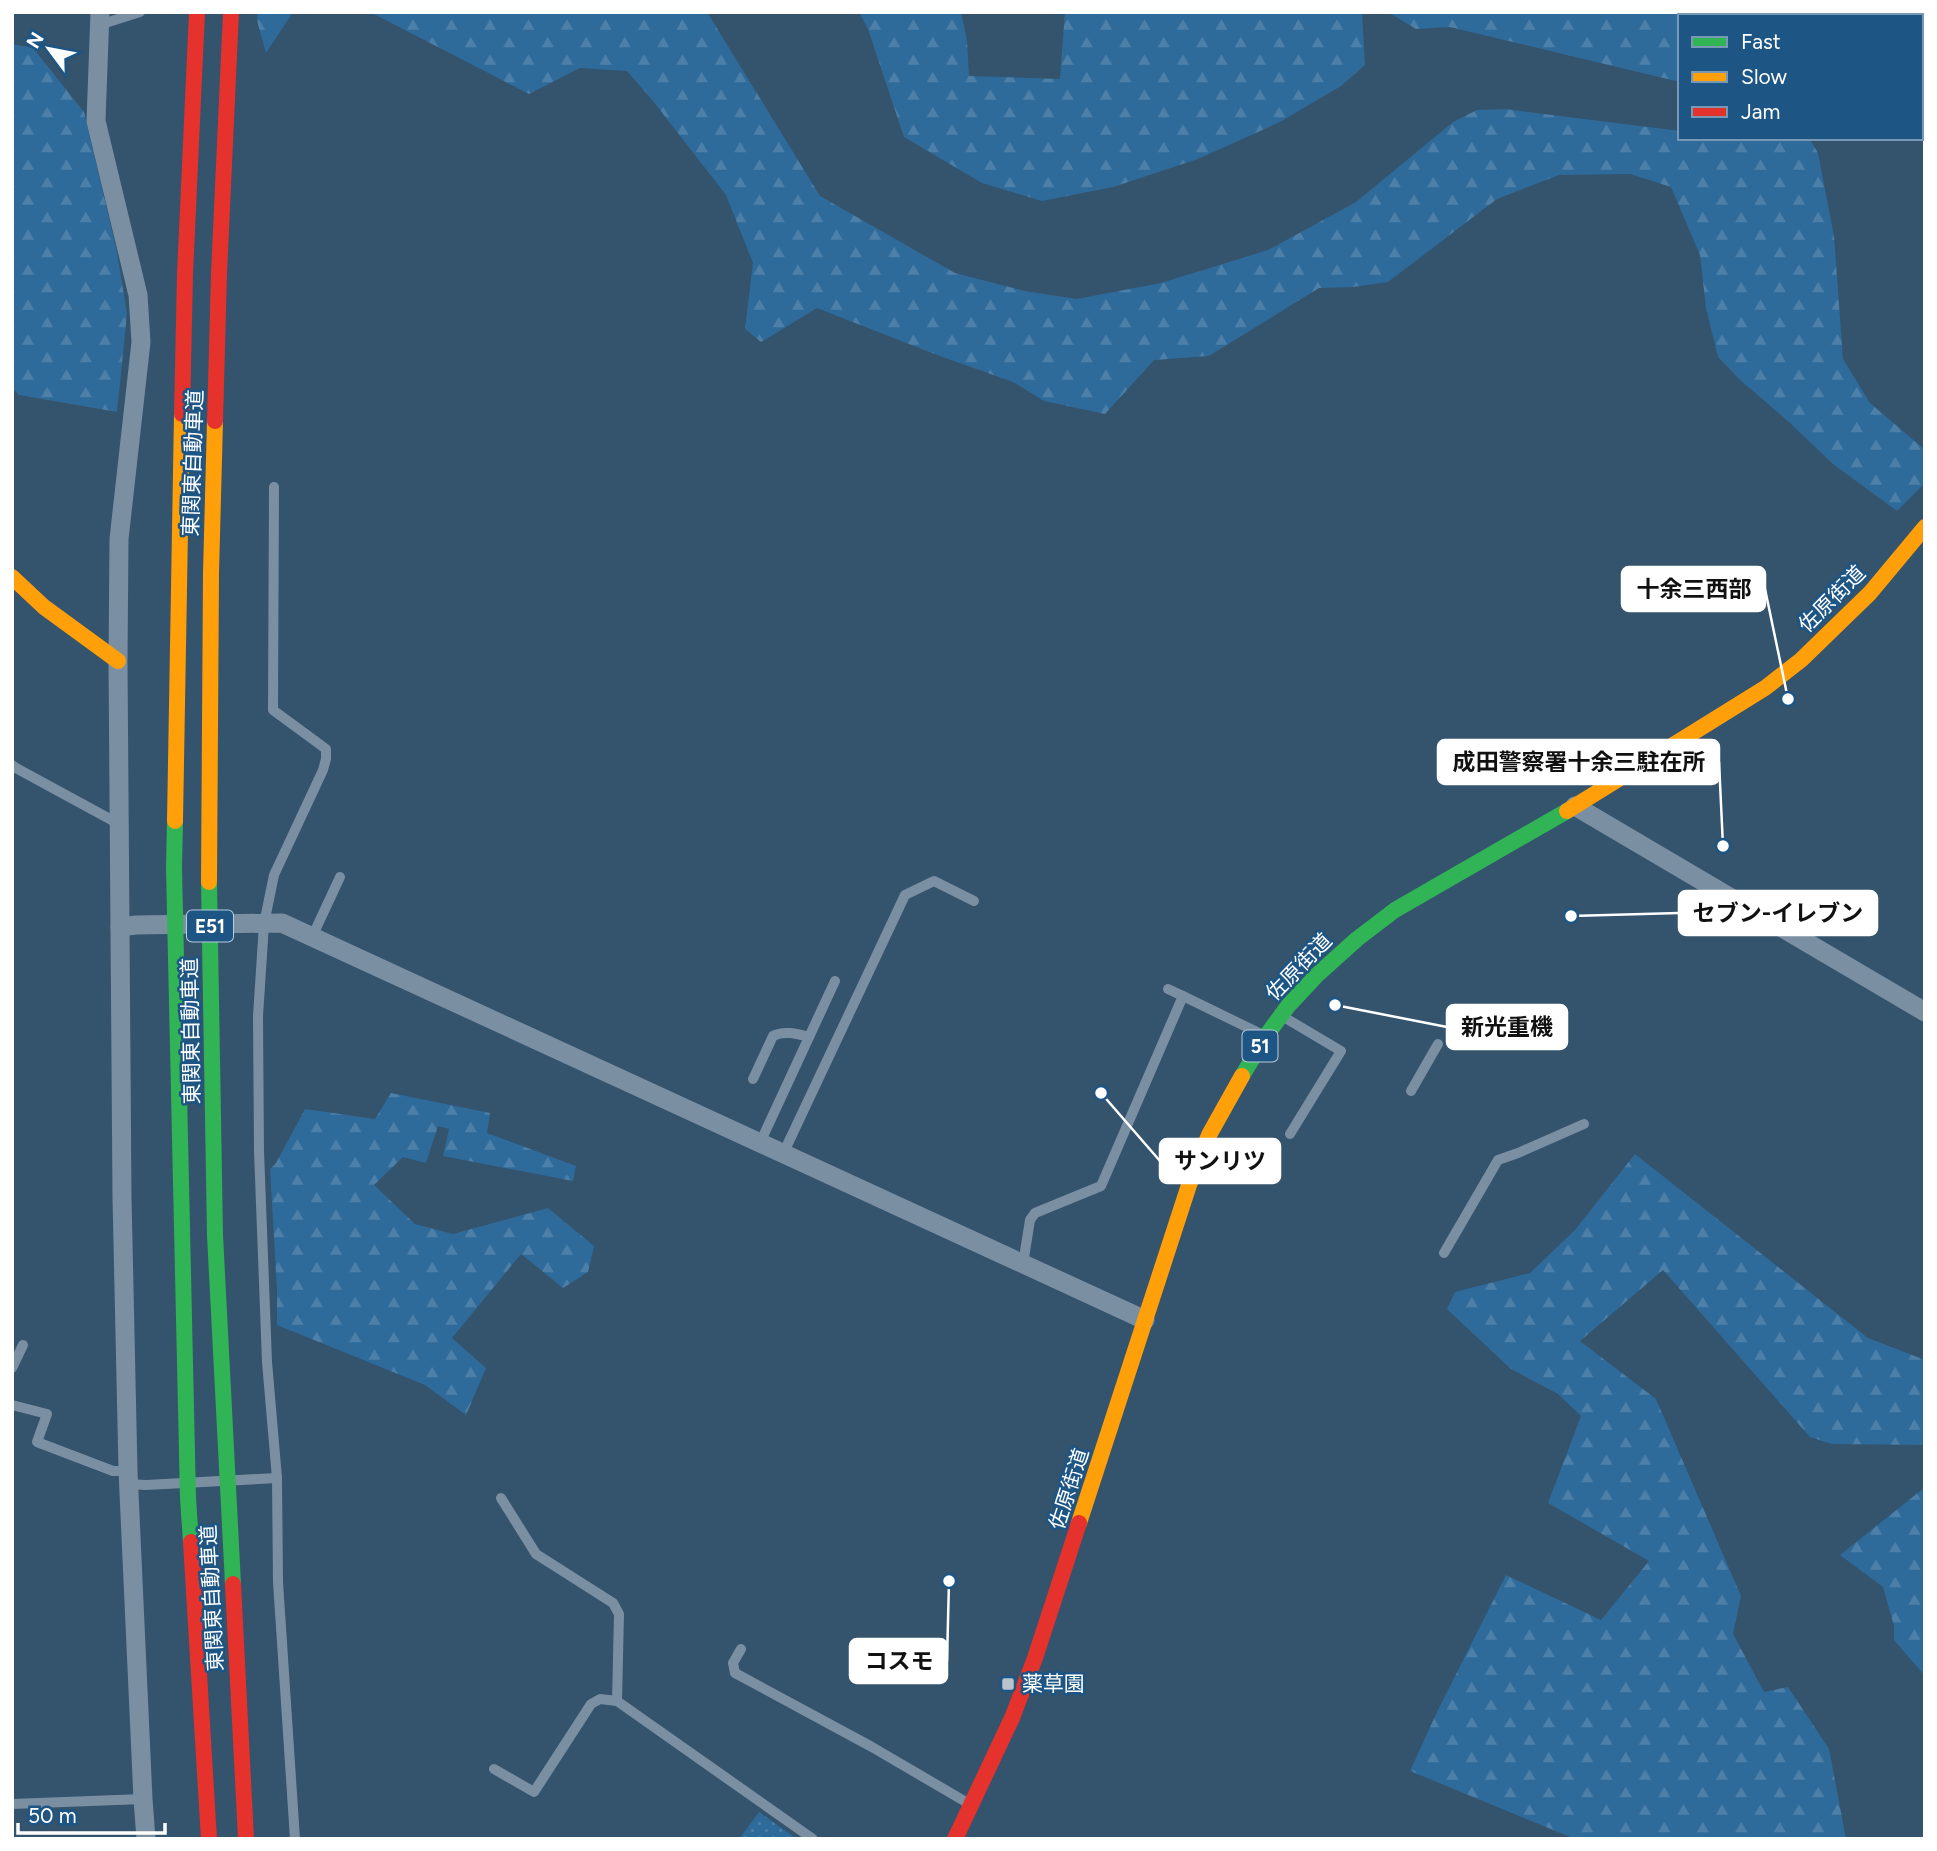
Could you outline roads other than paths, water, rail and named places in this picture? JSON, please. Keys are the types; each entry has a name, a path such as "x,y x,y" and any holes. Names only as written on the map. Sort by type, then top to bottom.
{"main road":[{"name":"東関東自動車道","path":"197,12 185,274 174,868 188,1498 209,1839"},
{"name":"東関東自動車道","path":"231,12 219,274 211,573 209,866 215,1235 246,1839"},
{"name":"佐原街道","path":"955,1839 1012,1718 1035,1658 1189,1185 1209,1135 1233,1090 1281,1015 1317,975 1395,910 1575,806 1754,695 1801,660 1870,593 1925,527"},
{"path":"12,577 44,607 118,661"}],"street":[{"path":"99,19 96,121 138,295 141,342 118,539 118,661 119,824 128,926 134,1480 146,1839"},
{"path":"1575,806 1925,1012"},
{"path":"128,926 282,923 1145,1320"}],"lane":[{"path":"99,19 140,12"},
{"path":"274,487 273,710 326,749 323,770 274,875 258,924 259,1151 267,1362 277,1478 278,1582 295,1839"},
{"path":"12,765 119,824"},
{"path":"312,937 340,877"},
{"path":"783,1154 905,895 934,881 974,901"},
{"path":"761,1143 835,981"},
{"path":"1168,989 1266,1036"},
{"path":"1023,1264 1030,1220 1035,1213 1101,1186 1183,996"},
{"path":"1281,1015 1341,1051 1290,1135"},
{"path":"753,1079 773,1036 779,1033 795,1033 809,1037"},
{"path":"1411,1091 1438,1044"},
{"path":"1444,1253 1498,1160 1584,1124"},
{"path":"12,1368 23,1345"},
{"path":"12,1405 47,1414 37,1442 134,1480 277,1478"},
{"path":"501,1498 536,1554 613,1602 619,1614 617,1701"},
{"path":"740,1649 733,1663 735,1673 872,1747 972,1806"},
{"path":"494,1769 534,1792 591,1704 600,1699 617,1701 813,1839"},
{"path":"12,1804 143,1799"}],"place":[{"name":"十余三西部","path":"1788,699"},
{"name":"成田警察署十余三駐在所","path":"1723,846"},
{"name":"セブン-イレブン","path":"1571,916"},
{"name":"新光重機","path":"1335,1005"},
{"name":"サンリツ","path":"1101,1093"},
{"name":"コスモ","path":"949,1581"},
{"name":"薬草園","path":"1008,1684"}]}
